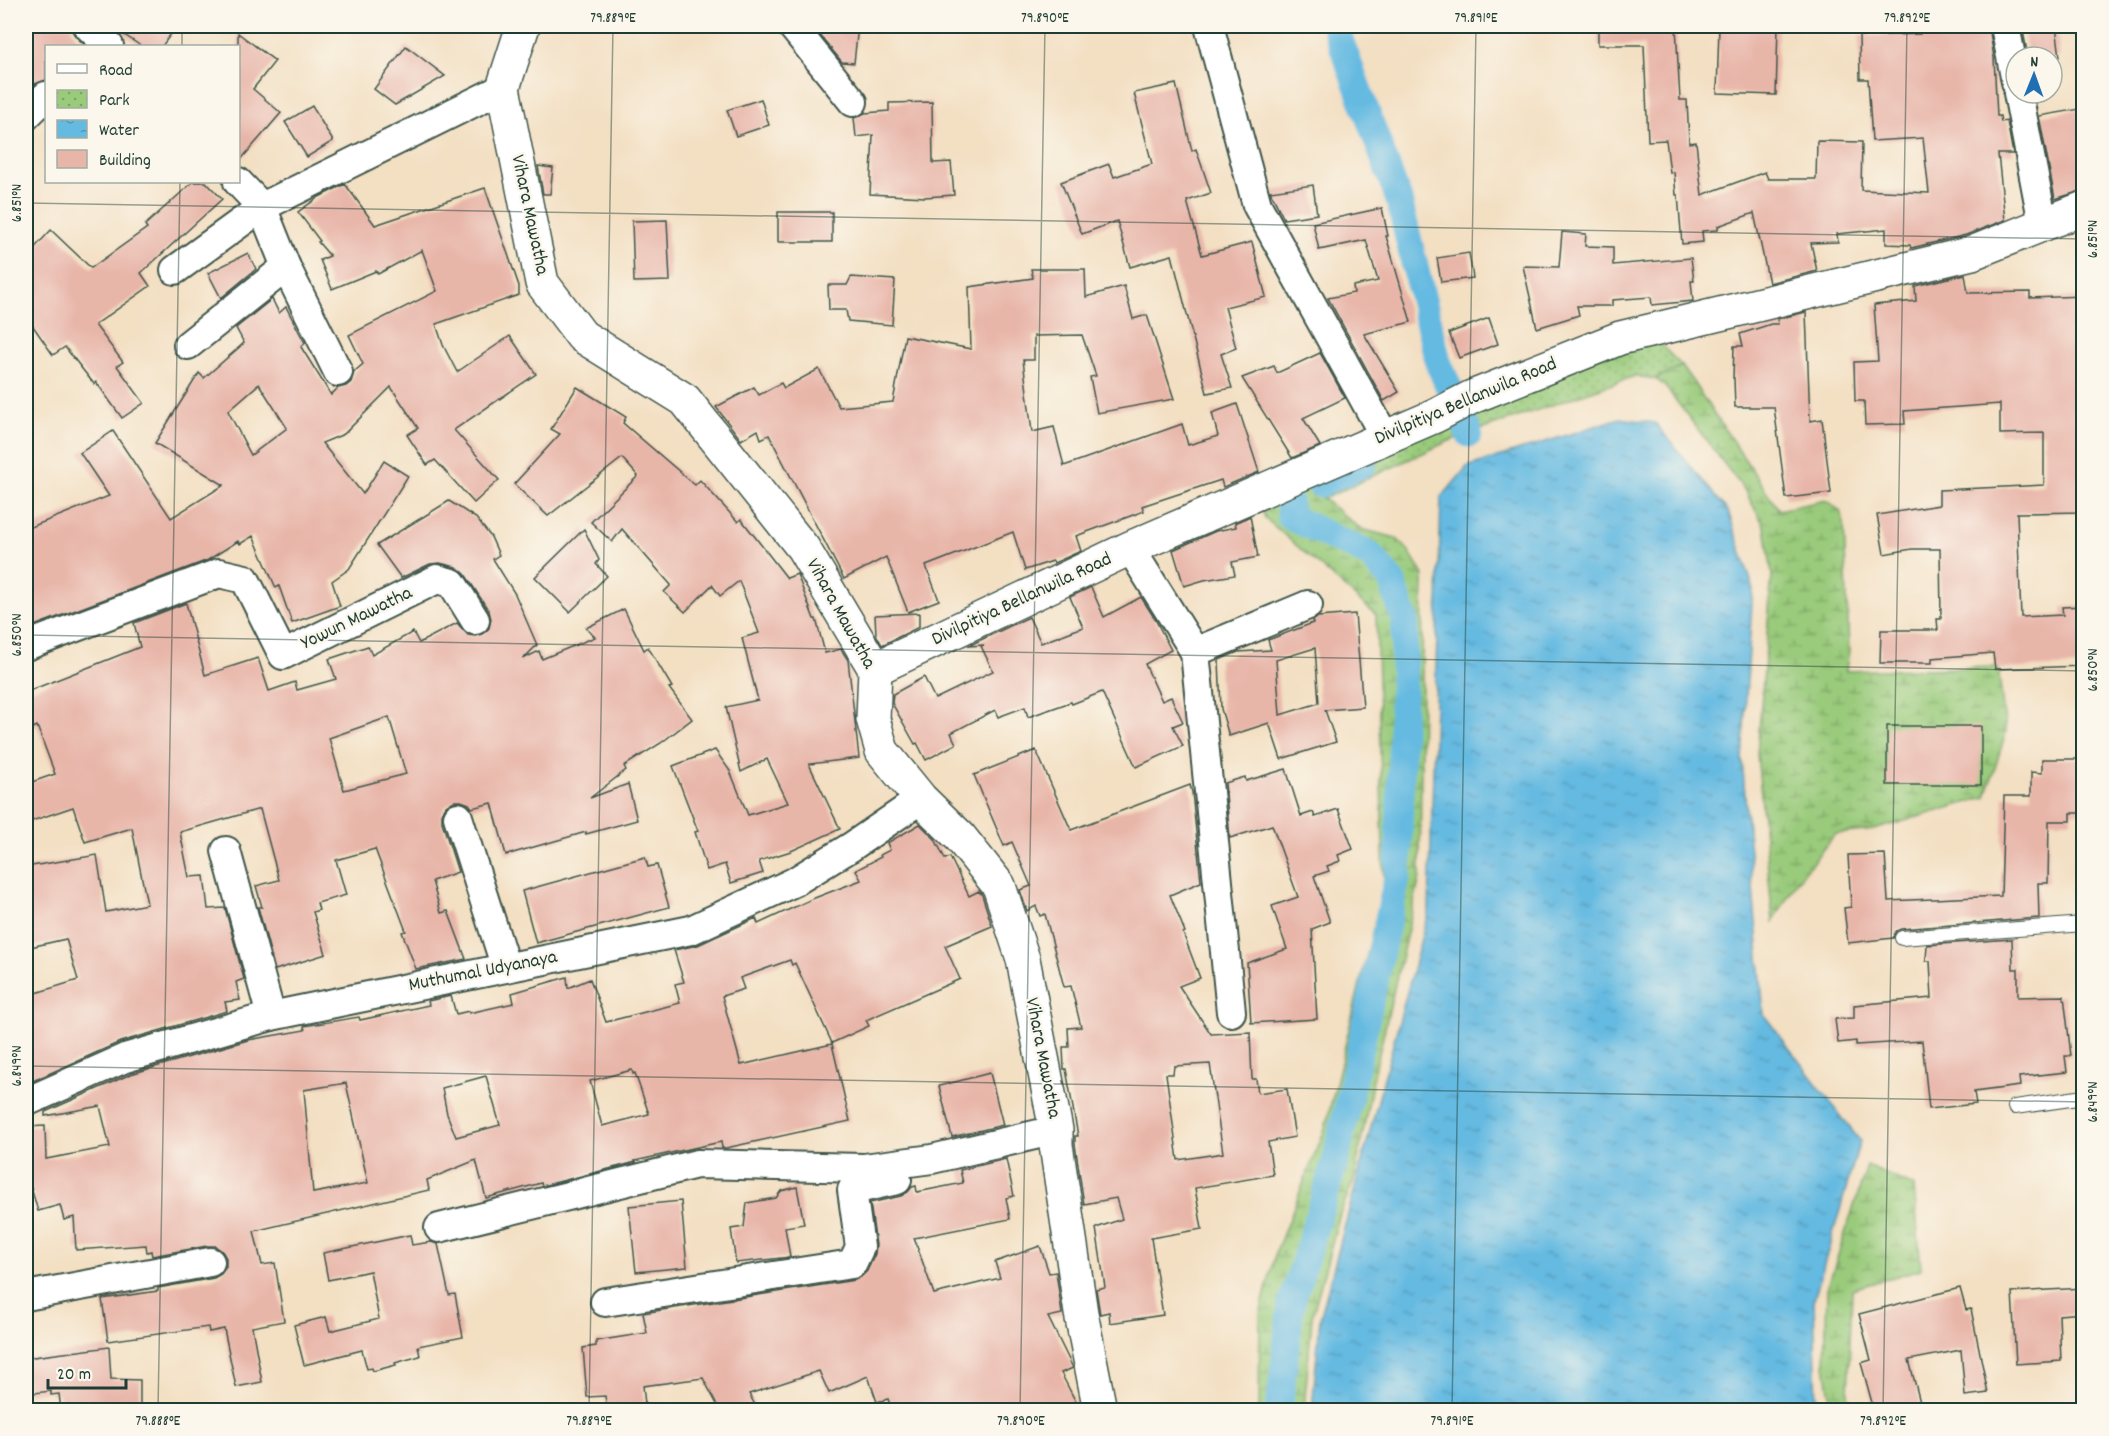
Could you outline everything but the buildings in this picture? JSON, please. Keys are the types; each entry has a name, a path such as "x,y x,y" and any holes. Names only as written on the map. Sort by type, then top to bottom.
{"street":[{"name":"Vihara Mawatha","path":"523,26 503,88 542,283 582,336 685,400 803,548 875,669 873,719 882,752 921,799 960,837 999,886 1023,959 1056,1137 1081,1313 1100,1410"},
{"path":"792,26 853,102"},
{"path":"1209,26 1257,205 1385,437"},
{"path":"2005,26 2009,45"},
{"path":"175,270 262,207 503,88"},
{"path":"26,116 45,97"},
{"path":"2020,105 2043,224"},
{"path":"239,183 262,207 286,267 338,372"},
{"name":"Divilpitiya Bellanwila Road","path":"875,669 1130,548 1472,397 1620,338 1972,253 2084,208"},
{"path":"188,345 286,267"},
{"path":"1130,548 1195,652 1231,1012"},
{"name":"Yowun Mawatha","path":"26,646 219,573 245,579 283,655 437,579 452,583 475,620"},
{"path":"1195,652 1308,605"},
{"name":"Muthumal Udyanaya","path":"26,1102 125,1058 271,1016 691,930 794,882 851,847 921,799"},
{"path":"458,817 506,968"},
{"path":"226,851 271,1016"},
{"path":"439,1228 698,1164 864,1168 932,1159 1056,1137"},
{"path":"605,1302 852,1264 860,1247 852,1190 1056,1137"},
{"path":"26,1296 210,1262"}],"lane":[{"path":"1902,938 2084,924"},
{"path":"2015,1107 2084,1097"}],"green space":[{"path":"1652,336 1682,366 1655,379 1635,376 1449,441 1323,499 1295,476"},
{"path":"1682,366 1779,510 1826,500 1840,511 1844,523 1849,650 1846,671 1998,667 2006,732 1986,797 1874,830 1835,834 1796,883 1773,922 1757,754 1772,574 1765,527 1745,491 1664,385 1655,379"},
{"path":"1295,476 1361,529 1396,538 1409,551 1423,575 1420,877 1372,1084 1354,1180 1340,1214 1312,1317 1304,1410 1259,1410 1260,1314 1275,1254 1325,1129 1384,884 1376,615 1265,518 1256,494"},
{"path":"1867,1166 1914,1186 1921,1269 1852,1289 1848,1395 1852,1410 1832,1410 1825,1364 1827,1289"}],"water":[{"path":"1620,418 1655,423 1728,511 1753,587 1742,760 1764,1015 1860,1141 1814,1299 1817,1410 1312,1410 1320,1319 1429,909 1441,498 1467,467"}],"waterway":[{"path":"1335,26 1399,200 1438,362 1469,434"},
{"path":"1320,484 1363,464"},
{"path":"1279,1410 1291,1305 1336,1159 1398,874 1405,621 1392,581 1370,555 1290,517 1289,502"}]}
